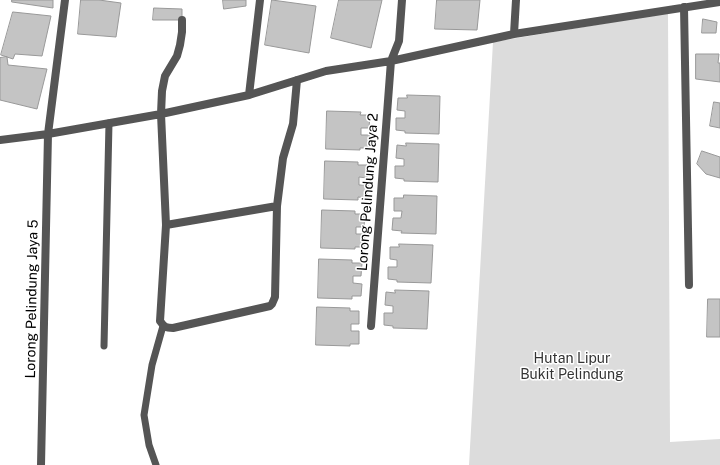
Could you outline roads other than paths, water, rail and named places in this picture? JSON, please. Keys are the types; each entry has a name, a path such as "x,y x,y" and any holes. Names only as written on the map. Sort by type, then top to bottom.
{"street":[{"name":"Lorong Pelindung Jaya 5","path":"41,465 48,134 65,0"},
{"path":"249,95 260,0"},
{"name":"Lorong Pelindung Jaya 2","path":"371,326 390,60 398,41 402,0"},
{"path":"514,34 516,0"},
{"path":"0,140 48,134 161,114 249,95 326,71 390,60 514,34 720,2"},
{"path":"684,7 689,285"},
{"path":"182,20 182,32 177,56 165,76 163,83 161,114 166,225 160,321 163,326 173,328 270,306 272,304 275,297 277,206 283,158 293,124 297,80"},
{"path":"166,225 277,206"}],"lane":[{"path":"104,346 109,123"},
{"path":"156,465 149,445 144,414 152,365 163,326"}],"park label":[{"name":"Hutan Lipur Bukit Pelindung","path":"572,368"}]}
